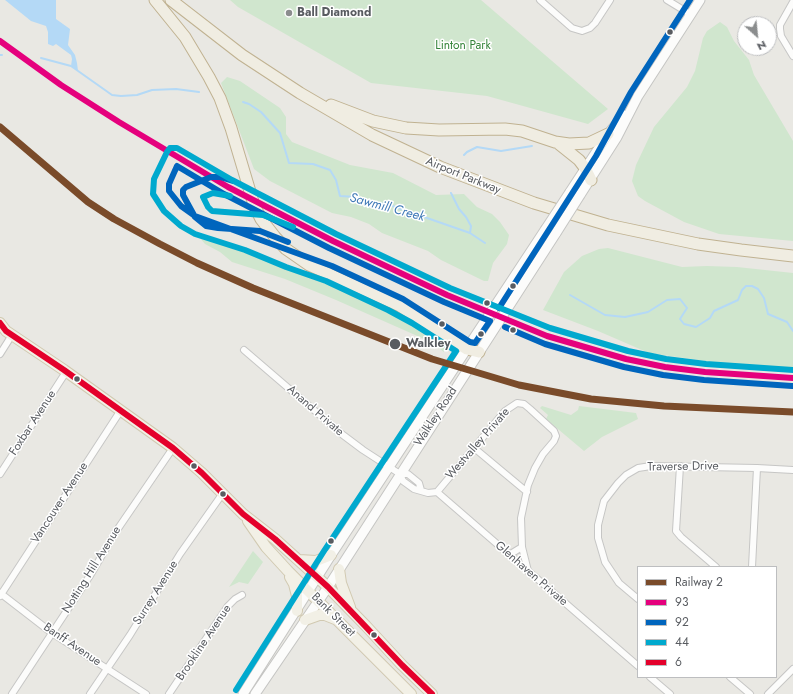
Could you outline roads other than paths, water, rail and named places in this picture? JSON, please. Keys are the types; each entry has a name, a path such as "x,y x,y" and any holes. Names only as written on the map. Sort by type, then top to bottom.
{"highway":[{"path":"155,0 185,37 209,77 224,108 257,212 270,232 286,249 309,265 400,306 469,351"},
{"name":"Airport Parkway","path":"172,0 242,54 300,93 383,140 440,167 523,200 608,226 721,248 793,256"},
{"path":"242,54 335,107 373,121 398,127 449,130 495,128 537,135 564,144 586,144 599,140 608,134"},
{"path":"555,142 575,156 585,168 590,180"}],"main road":[{"name":"Walkley Road","path":"469,351 490,335 519,291 617,137 638,96 700,0"},
{"name":"Walkley Road","path":"244,694 331,555 451,374 469,351 479,330 585,168 608,134 638,96"},
{"name":"Bank Street","path":"4,330 121,410 173,448 244,514 260,526 328,587 402,665 432,694"},
{"name":"Walkley Road","path":"254,694 328,587 461,380 471,363 469,351"},
{"name":"Bank Street","path":"244,514 266,547 288,571 411,694"},
{"path":"299,560 316,561 331,555"},
{"path":"339,569 340,583 351,611"},
{"path":"288,571 294,584 297,596 297,611"},
{"path":"304,620 319,615 325,615 337,620"}],"street":[{"path":"540,0 572,28 582,31 590,28 595,23 610,0"},
{"path":"667,0 690,14"},
{"path":"793,2 780,26 781,36 793,56"},
{"path":"0,354 4,330"},
{"name":"Anand Private","path":"244,350 343,435 389,468"},
{"name":"Foxbar Avenue","path":"0,474 66,372"},
{"name":"Westvalley Private","path":"437,492 510,406 516,403 524,404 530,409 554,431 556,436 535,468 526,492 521,518 522,547 528,572"},
{"name":"Vancouver Avenue","path":"0,594 121,410"},
{"path":"474,447 526,492"},
{"name":"Notting Hill Avenue","path":"12,694 91,574 115,533 173,448"},
{"name":"Traverse Drive","path":"637,598 619,583 605,562 598,538 598,525 604,501 626,475 638,468 650,466 793,470"},
{"path":"680,466 676,531 680,537 715,566"},
{"path":"389,468 400,474 408,474 418,483 421,490 428,493 437,492"},
{"path":"752,566 757,468"},
{"name":"Glenhaven Private","path":"437,492 509,556 637,665"},
{"name":"Surrey Avenue","path":"90,694 130,635 180,554 223,493"},
{"path":"509,556 522,547"},
{"name":"Banff Avenue","path":"0,594 52,633 146,694"},
{"name":"Brookline Avenue","path":"169,694 228,606 235,598 242,595"},
{"path":"768,694 793,669"},
{"path":"651,678 670,694"},
{"path":"731,678 750,694"}],"water":[{"path":"5,0 56,0 56,19 70,29 68,45 75,55 78,71 71,66 71,55 56,44 53,46 48,44 48,32 46,26 31,21"}],"waterway":[{"name":"Sawmill Creek","path":"41,58 71,66 112,95 137,95 152,90 176,89 199,92"},
{"name":"Sawmill Creek","path":"243,102 261,112 280,133 289,163 313,164 330,170 336,180 340,196 357,197 374,203 387,204 470,233 485,243"},
{"path":"464,155 477,147 501,151 532,146"},
{"path":"451,193 459,209 471,226 470,233"},
{"name":"Sawmill Creek","path":"570,295 605,315 625,317 648,312 667,300 680,299 687,308 680,319 684,324 696,327 710,318 714,311 738,300 742,290 746,286 752,286 758,289 764,298 768,314 787,322 793,331"}],"rail line":[{"name":"2","path":"0,127 88,202 114,219 160,244 197,263 253,288 432,359 519,385 591,399 664,406 793,412"}],"place":[{"name":"Ball Diamond","path":"289,13"},
{"name":"Walkley","path":"395,344"}],"park label":[{"name":"Linton Park","path":"463,46"}]}
